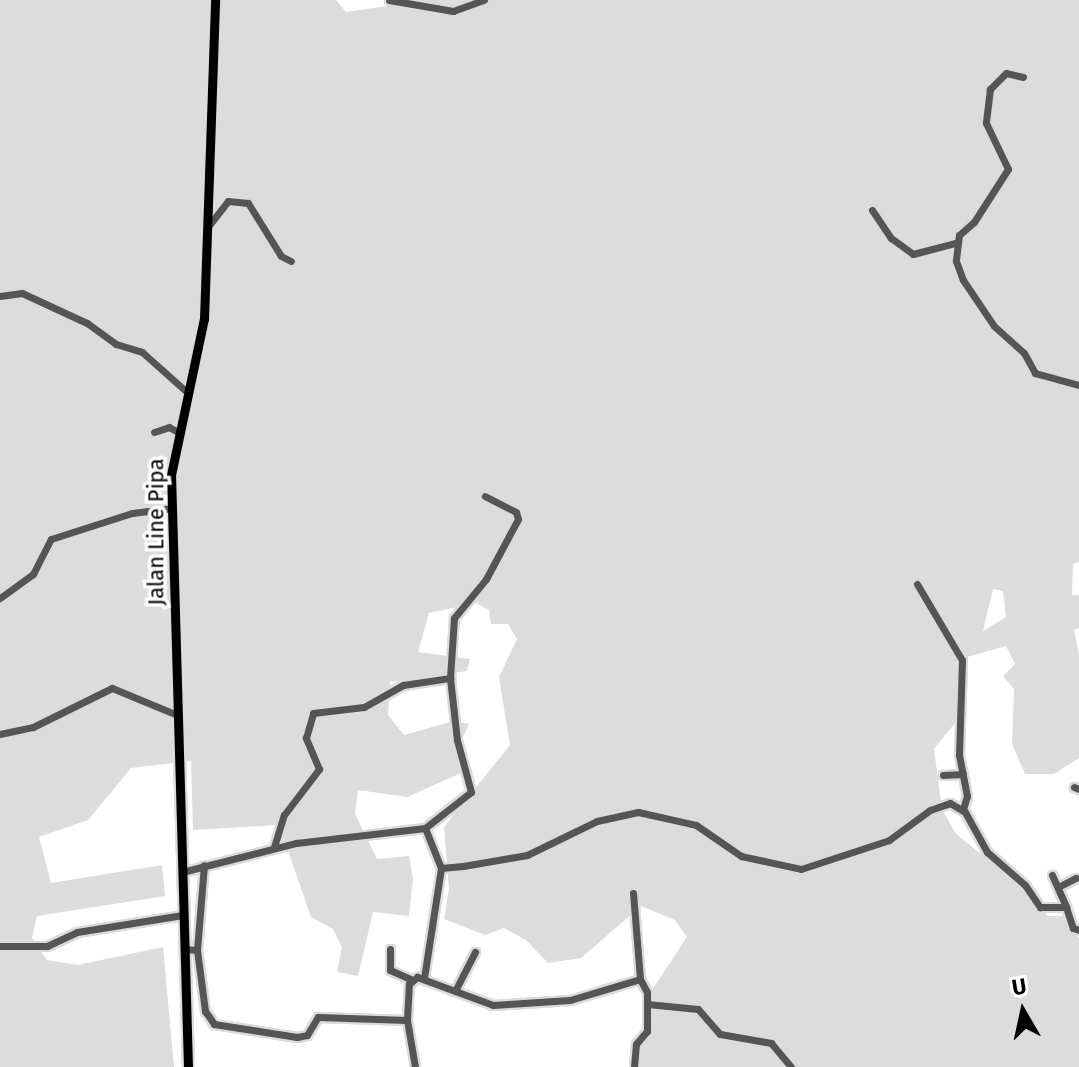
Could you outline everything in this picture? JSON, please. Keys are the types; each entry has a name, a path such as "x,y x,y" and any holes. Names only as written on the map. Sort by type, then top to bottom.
{"main road":[{"name":"Jalan Line Pipa","path":"188,1067 171,508 178,432 204,319 210,224 215,0"}],"street":[{"path":"389,0 453,11 484,0"},
{"path":"872,210 891,238 913,254 955,243 1008,169 986,123 990,89 1006,73 1023,77"},
{"path":"210,224 228,201 248,203 281,256 291,261"},
{"path":"955,243 963,280 1000,332 1024,353 1035,373 1079,385"},
{"path":"0,296 22,293 87,323 116,344 145,353 188,393"},
{"path":"154,432 169,427 178,432"},
{"path":"182,872 274,847 425,828 467,800 471,792 457,740 450,678 454,618 486,579 518,519 485,496"},
{"path":"0,598 33,574 51,539 125,515 171,508"},
{"path":"917,584 961,654 963,774 967,796 963,809"},
{"path":"274,847 284,815 319,769 306,738 313,713 364,707 403,685 450,678"},
{"path":"0,734 33,727 112,688 175,714"},
{"path":"943,775 963,774"},
{"path":"441,868 527,855 597,821 638,812 696,825 741,856 801,869 889,840 937,806 950,803 963,809 987,852 1025,885 1040,907 1066,907"},
{"path":"424,978 441,868 425,828"},
{"path":"204,865 197,950 207,1016 220,1027 297,1037 307,1035 318,1017 407,1020"},
{"path":"1052,875 1073,928 1079,930"},
{"path":"1058,887 1076,878"},
{"path":"633,893 640,979 647,1004 647,1031 636,1044 634,1067"},
{"path":"0,946 47,946 70,934 183,915"},
{"path":"184,949 197,950"},
{"path":"390,949 390,970 412,980 424,978 486,1004 583,997 640,979"},
{"path":"455,991 475,952"},
{"path":"412,980 407,1020 415,1067"},
{"path":"647,1004 698,1009 720,1034 771,1043 791,1067"}],"shaded area":[{"path":"0,0 336,0 346,12 387,6 390,0 1079,0 1079,562 1073,564 1072,595 1079,595 1079,628 1074,629 1079,656 1079,758 1054,774 1025,774 1012,744 1014,689 1003,676 1015,664 1006,646 956,660 962,697 955,723 934,749 942,809 956,834 1029,893 1048,916 1067,916 1079,939 1079,1067 636,1067 650,993 687,937 675,920 641,906 581,958 548,963 526,940 504,928 485,935 444,919 449,888 444,827 510,745 499,677 517,639 508,624 491,624 489,610 476,603 429,613 418,652 470,659 467,671 390,682 388,715 404,735 454,721 469,724 457,750 461,773 407,797 358,790 355,814 377,859 409,856 413,879 409,916 373,912 358,976 337,972 342,947 333,929 311,917 279,825 193,830 191,761 131,768 88,820 39,837 51,883 162,865 165,896 37,916 32,938 47,960 78,965 163,947 174,1067 0,1067","holes":["993,589 1003,591 1006,617 983,631"]}]}
